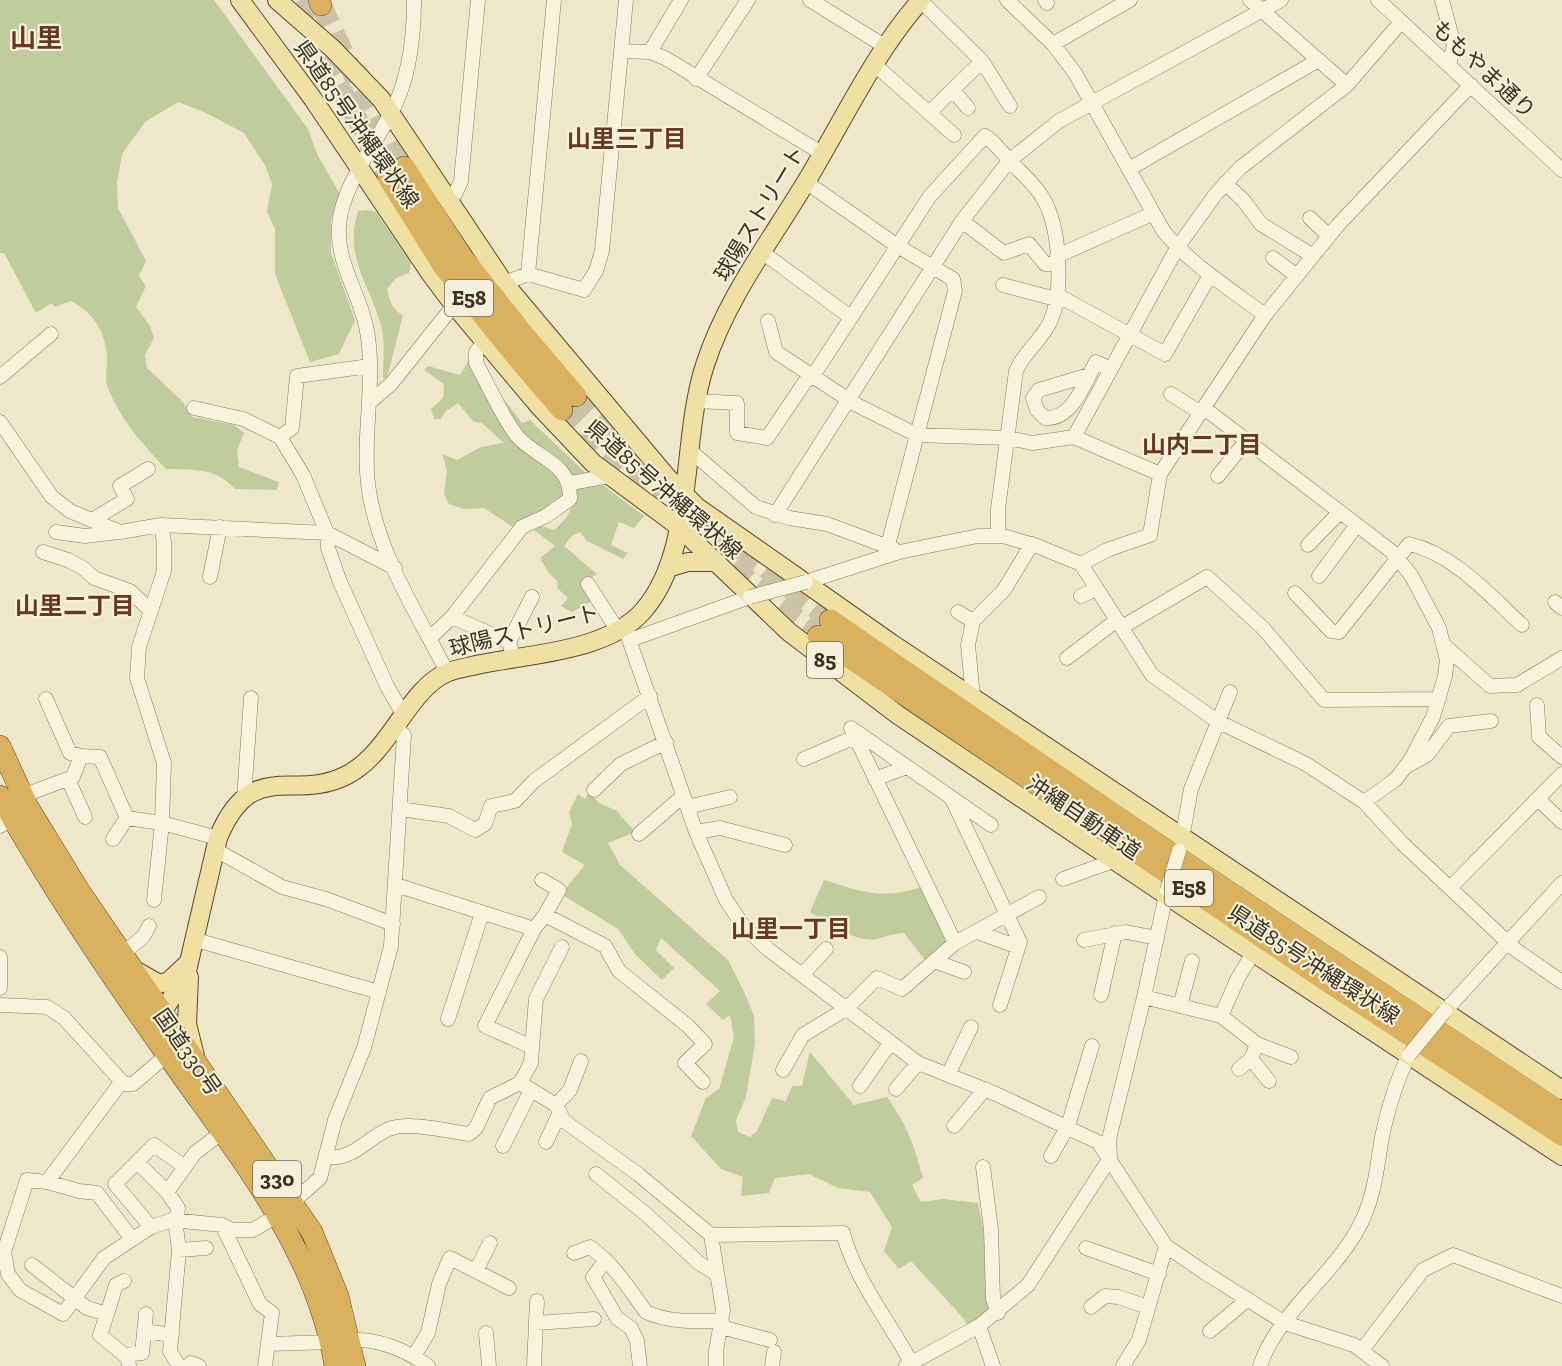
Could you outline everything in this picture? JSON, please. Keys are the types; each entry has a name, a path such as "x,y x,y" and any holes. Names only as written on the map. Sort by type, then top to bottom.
{"highway":[{"name":"E58","path":"396,172 444,267 514,355 569,403"},
{"name":"沖縄自動車道","path":"1562,1113 1146,837 824,628 1330,983 1562,1135"},
{"name":"国道330号","path":"0,746 16,812 60,898 152,1017 197,1064 286,1209"},
{"name":"国道330号","path":"0,796 16,812 126,960 167,1055 221,1133 286,1209 312,1232 328,1267 340,1341 335,1366"},
{"name":"国道330号","path":"340,1341 355,1366"}],"main road":[{"name":"県道85号沖縄環状線","path":"240,0 314,99 454,305 563,434 609,476 678,526 750,597 822,658 898,715 1166,892 1253,953 1562,1156"},
{"name":"県道85号沖縄環状線","path":"277,0 333,49 392,112 447,200 504,283 683,494 714,521 973,697 1181,844 1445,1011 1562,1090"},
{"name":"球陽ストリート","path":"152,1017 179,989 192,958 217,844 226,819 244,798 269,786 317,784 350,774 366,762 435,680 447,672 511,650 582,645 624,633 645,610 674,558 696,401 705,364 715,338 762,252 875,65 921,0"},
{"path":"668,568 688,562 717,562"},
{"path":"126,960 159,984 180,972 192,958"},
{"path":"192,958 187,986 187,1024 197,1064"}],"street":[{"path":"414,0 411,49 392,112 359,167 341,214 339,243 346,276 366,325 370,366 370,402 366,436 368,485 378,528 395,568 447,672"},
{"path":"447,200 455,194 461,181 478,0"},
{"path":"528,274 554,0"},
{"path":"504,283 528,274 584,290 596,271 602,251 626,0"},
{"path":"650,52 681,0"},
{"path":"696,79 748,0"},
{"path":"811,0 886,47"},
{"path":"921,0 982,61 1010,106"},
{"path":"1006,0 1053,44 1075,73 1152,214 1177,248 1265,315"},
{"path":"1053,44 1130,0"},
{"path":"1250,0 1317,62 1347,85"},
{"path":"775,515 962,221 1009,161 1059,122 1091,103 1281,0"},
{"name":"ももやま通り","path":"1378,0 1562,170"},
{"path":"1442,0 1454,45 1449,65"},
{"path":"1074,437 1177,248 1225,183 1294,124 1347,85 1401,22"},
{"path":"621,51 650,52 823,154"},
{"path":"929,112 982,61"},
{"path":"1129,169 1317,62"},
{"path":"875,65 954,135"},
{"path":"1081,564 1107,550 1150,536 1160,474 1265,315 1329,236 1471,85"},
{"path":"953,90 968,108"},
{"path":"696,401 736,403 737,433 767,438 805,382 813,376 849,316 930,195 985,136 1038,190 1045,202 1053,228 1057,260 1057,297 1051,320 1043,334 1023,355 1016,371 998,509 998,536"},
{"path":"806,182 896,245 953,279 955,291 917,435 894,548"},
{"path":"1225,183 1244,201 1261,225 1313,256"},
{"path":"962,221 1004,253 1029,244 1045,264 1152,214"},
{"path":"1310,218 1329,236"},
{"path":"762,252 849,316"},
{"path":"1273,258 1297,276"},
{"path":"1003,285 1057,297 1165,354 1210,275"},
{"path":"370,402 392,384 454,305"},
{"path":"768,321 776,351 849,401 917,435 1008,438 1032,443 1074,437 1160,474"},
{"path":"0,377 51,334"},
{"path":"430,638 452,617 522,527 546,516 570,499 571,483 560,469 517,435 476,363 476,352 484,343"},
{"path":"1089,375 1096,362 1112,369"},
{"path":"280,437 292,428 297,376 370,366"},
{"path":"1171,394 1202,410 1246,441 1398,558 1421,593 1444,646 1445,676 1439,699 1433,717 1407,766 1395,780 1364,802"},
{"path":"132,1239 97,1193 27,1180 4,1252 8,1274 20,1290 63,1314 104,1258 151,1227 172,1220 222,1225 232,1230 253,1230 286,1209 320,1178 336,1120 364,1048 369,1020 391,946 396,885 404,735 387,686 339,582 328,548 327,532 303,475 280,437 243,420 194,408"},
{"path":"0,422 52,497 70,511 120,532"},
{"path":"1218,476 1246,441"},
{"path":"688,449 756,507 775,515 827,524 894,548"},
{"path":"92,520 127,499 120,486 148,469"},
{"path":"571,483 609,476"},
{"path":"1308,545 1339,513"},
{"path":"56,532 80,536 161,525 327,532 395,568"},
{"path":"154,900 162,823 164,763 137,678 139,647 164,571 164,542 161,525"},
{"path":"1319,576 1356,526"},
{"path":"210,577 220,527"},
{"path":"68,560 80,536"},
{"path":"624,633 806,582 894,548 978,536 998,536 1032,544 1081,564 1152,675 1217,721 1306,764 1364,802 1507,941 1562,982"},
{"path":"973,697 968,645 973,621 1004,590 1032,544"},
{"path":"1295,593 1331,631 1339,632 1409,544 1461,570 1522,625"},
{"path":"43,552 68,560 83,568 94,578 130,591 151,611"},
{"path":"1067,658 1119,624 1207,577 1263,628 1324,700 1439,699"},
{"path":"588,584 624,633 650,696 696,832 726,900 744,927 846,1010 918,1063 985,1089 1098,1142 1167,1246 1285,1323 1362,1350 1382,1366"},
{"path":"1081,596 1097,589"},
{"path":"452,617 511,650 531,597"},
{"path":"957,612 973,621"},
{"path":"1444,646 1490,686 1517,685 1562,658"},
{"path":"526,1086 558,1109 564,1121 664,1194 711,1235 843,1233 850,1255 909,1365 979,1326 1028,1285 1110,1158 1109,1139 1144,997 1166,892 1181,844 1191,789 1230,692"},
{"path":"400,808 449,816 475,830 485,824 491,806 515,801 534,782 650,696"},
{"path":"244,798 251,698"},
{"path":"46,699 70,753 100,757 127,818"},
{"path":"1537,705 1539,737 1562,757"},
{"path":"1407,766 1427,755 1449,726 1491,721"},
{"path":"956,943 850,728 991,825"},
{"path":"804,759 855,737"},
{"path":"594,790 621,764 666,742"},
{"path":"16,812 73,777 81,756"},
{"path":"875,779 907,767"},
{"path":"1450,888 1539,800 1562,774"},
{"path":"68,779 85,817"},
{"path":"639,834 685,801 730,797"},
{"path":"951,797 1006,917 1020,942 1000,1005"},
{"path":"1539,800 1562,822"},
{"path":"127,818 162,823 217,844 282,887 326,898 393,924"},
{"path":"113,839 127,818"},
{"path":"696,832 720,828 785,845"},
{"path":"1063,879 1116,860"},
{"path":"532,1047 485,1026 534,929 559,890 542,880"},
{"path":"1260,1366 1268,1347 1285,1323 1336,1264 1364,1218 1375,1188 1386,1118 1401,1070 1409,1055 1507,941 1562,884"},
{"path":"396,885 534,929"},
{"path":"783,1070 803,1035 846,1010 877,978 902,989 956,943 1039,897"},
{"path":"448,1019 482,913"},
{"path":"545,915 605,946 619,972 688,1026 705,1044 686,1063 703,1082"},
{"path":"126,960 149,926"},
{"path":"977,932 1018,947"},
{"path":"1084,940 1126,932 1157,938"},
{"path":"1101,995 1115,933"},
{"path":"196,939 379,992"},
{"path":"503,1146 526,1086 531,1063 536,999 562,947"},
{"path":"802,975 826,949"},
{"path":"1221,1016 1238,978 1253,953"},
{"path":"0,957 0,988"},
{"path":"934,961 964,972"},
{"path":"1180,1006 1191,961"},
{"path":"1144,997 1221,1016 1257,1044 1291,1057"},
{"path":"0,1005 47,1007 64,1018 124,1084 133,1083 167,1055"},
{"path":"948,1075 971,1027"},
{"path":"860,1086 890,1043"},
{"path":"1239,1070 1251,1059 1257,1044"},
{"path":"1051,1156 1068,1126 1092,1046"},
{"path":"1251,1059 1269,1082"},
{"path":"546,1142 558,1109 570,1090 581,1061"},
{"path":"896,1089 918,1063"},
{"path":"47,1182 122,1081"},
{"path":"327,1156 341,1158 392,1127 405,1126 469,1134 476,1128 490,1098 526,1086"},
{"path":"954,1126 985,1089"},
{"path":"167,1192 195,1153 221,1133"},
{"path":"151,1227 115,1184 138,1163 154,1144 185,1167"},
{"path":"138,1163 167,1192 178,1208 176,1227 179,1250 170,1351 179,1366"},
{"path":"983,1167 992,1229 993,1299 998,1312"},
{"path":"596,1174 647,1215 699,1263 715,1273"},
{"path":"647,1215 664,1194"},
{"path":"222,1225 260,1304 272,1313 265,1366"},
{"path":"711,1235 715,1273 721,1293 722,1324 716,1351 716,1366"},
{"path":"476,1271 490,1244"},
{"path":"1123,1366 1139,1340 1167,1246"},
{"path":"574,1253 590,1247 606,1260 646,1312 674,1320 722,1324 772,1353"},
{"path":"179,1250 206,1248"},
{"path":"1086,1248 1158,1274"},
{"path":"1362,1350 1423,1270 1453,1255 1562,1296"},
{"path":"414,1356 428,1333 439,1284 450,1258 509,1287"},
{"path":"606,1260 593,1277 617,1318 631,1328 637,1341 640,1366"},
{"path":"32,1265 75,1296 87,1308 107,1314"},
{"path":"124,1281 116,1285 100,1335 127,1360 142,1353 146,1314"},
{"path":"1092,1307 1105,1296 1118,1297 1148,1306"},
{"path":"1210,1331 1248,1299"},
{"path":"534,1366 537,1301"},
{"path":"536,1323 594,1320"},
{"path":"979,1326 993,1366"},
{"path":"144,1331 172,1335"},
{"path":"486,1333 489,1366"},
{"path":"268,1344 367,1338 414,1356 428,1366"},
{"path":"188,1366 191,1363 200,1366"}],"green space":[{"path":"0,0 214,0 308,129 318,156 340,194 331,220 331,253 355,320 339,354 310,362 275,274 275,229 267,212 272,184 265,165 244,133 204,112 178,102 145,122 122,154 117,183 118,208 146,261 139,276 146,286 136,307 150,326 154,338 145,355 147,368 183,402 192,417 234,425 244,433 237,450 239,467 279,482 277,490 235,489 212,473 166,469 133,431 113,400 107,384 104,338 92,317 71,301 55,307 52,303 36,313 4,253 0,253"},
{"path":"358,211 376,212 411,263 409,273 396,278 387,289 392,304 403,315 387,378 383,378 382,329 359,268 354,242 354,227"},
{"path":"471,356 522,423 530,420 591,478 573,481 568,495 516,529 484,508 464,509 449,504 444,494 447,470 442,454 457,460 481,447 504,443 482,423 474,422 458,403 445,412 441,419 434,419 431,409 443,398 444,384 424,370 428,366 460,375"},
{"path":"600,483 644,516 634,528 619,522 611,545 628,553 623,559 587,541 580,532 572,536 564,546 597,574 587,581 594,600 572,612 561,606 568,598 557,588 558,582 548,572 540,558 555,546 534,530 542,526 554,530 564,520 572,505 573,486"},
{"path":"590,792 599,803 617,811 635,832 608,843 620,865 728,960 745,994 754,1016 755,1043 746,1097 736,1120 738,1132 750,1137 757,1131 772,1098 786,1101 792,1086 802,1086 810,1052 854,1105 887,1097 905,1126 916,1155 923,1178 912,1185 921,1202 943,1199 978,1203 984,1233 987,1300 994,1316 970,1331 964,1319 911,1261 899,1269 884,1251 892,1227 870,1192 838,1188 809,1174 775,1178 769,1193 741,1196 743,1177 721,1169 691,1136 706,1098 719,1089 734,1037 730,1015 723,1020 706,1004 720,991 661,938 656,950 674,968 662,980 635,954 618,929 561,894 585,865 562,852 572,824 569,812 578,794 585,799"},
{"path":"824,880 883,894 921,887 951,936 925,960 904,933 876,939 851,935 810,912"}],"tunnel":[{"path":"301,0 337,82 388,177"},
{"path":"321,5 357,82 404,167"},
{"path":"576,396 665,484"},
{"path":"562,410 653,501"},
{"path":"718,530 830,620"},
{"path":"732,567 818,636"}],"district":[{"name":"山里","path":"36,38"},
{"name":"山里三丁目","path":"627,139"},
{"name":"山内二丁目","path":"1202,445"},
{"name":"山里二丁目","path":"75,606"},
{"name":"山里一丁目","path":"791,929"}]}
